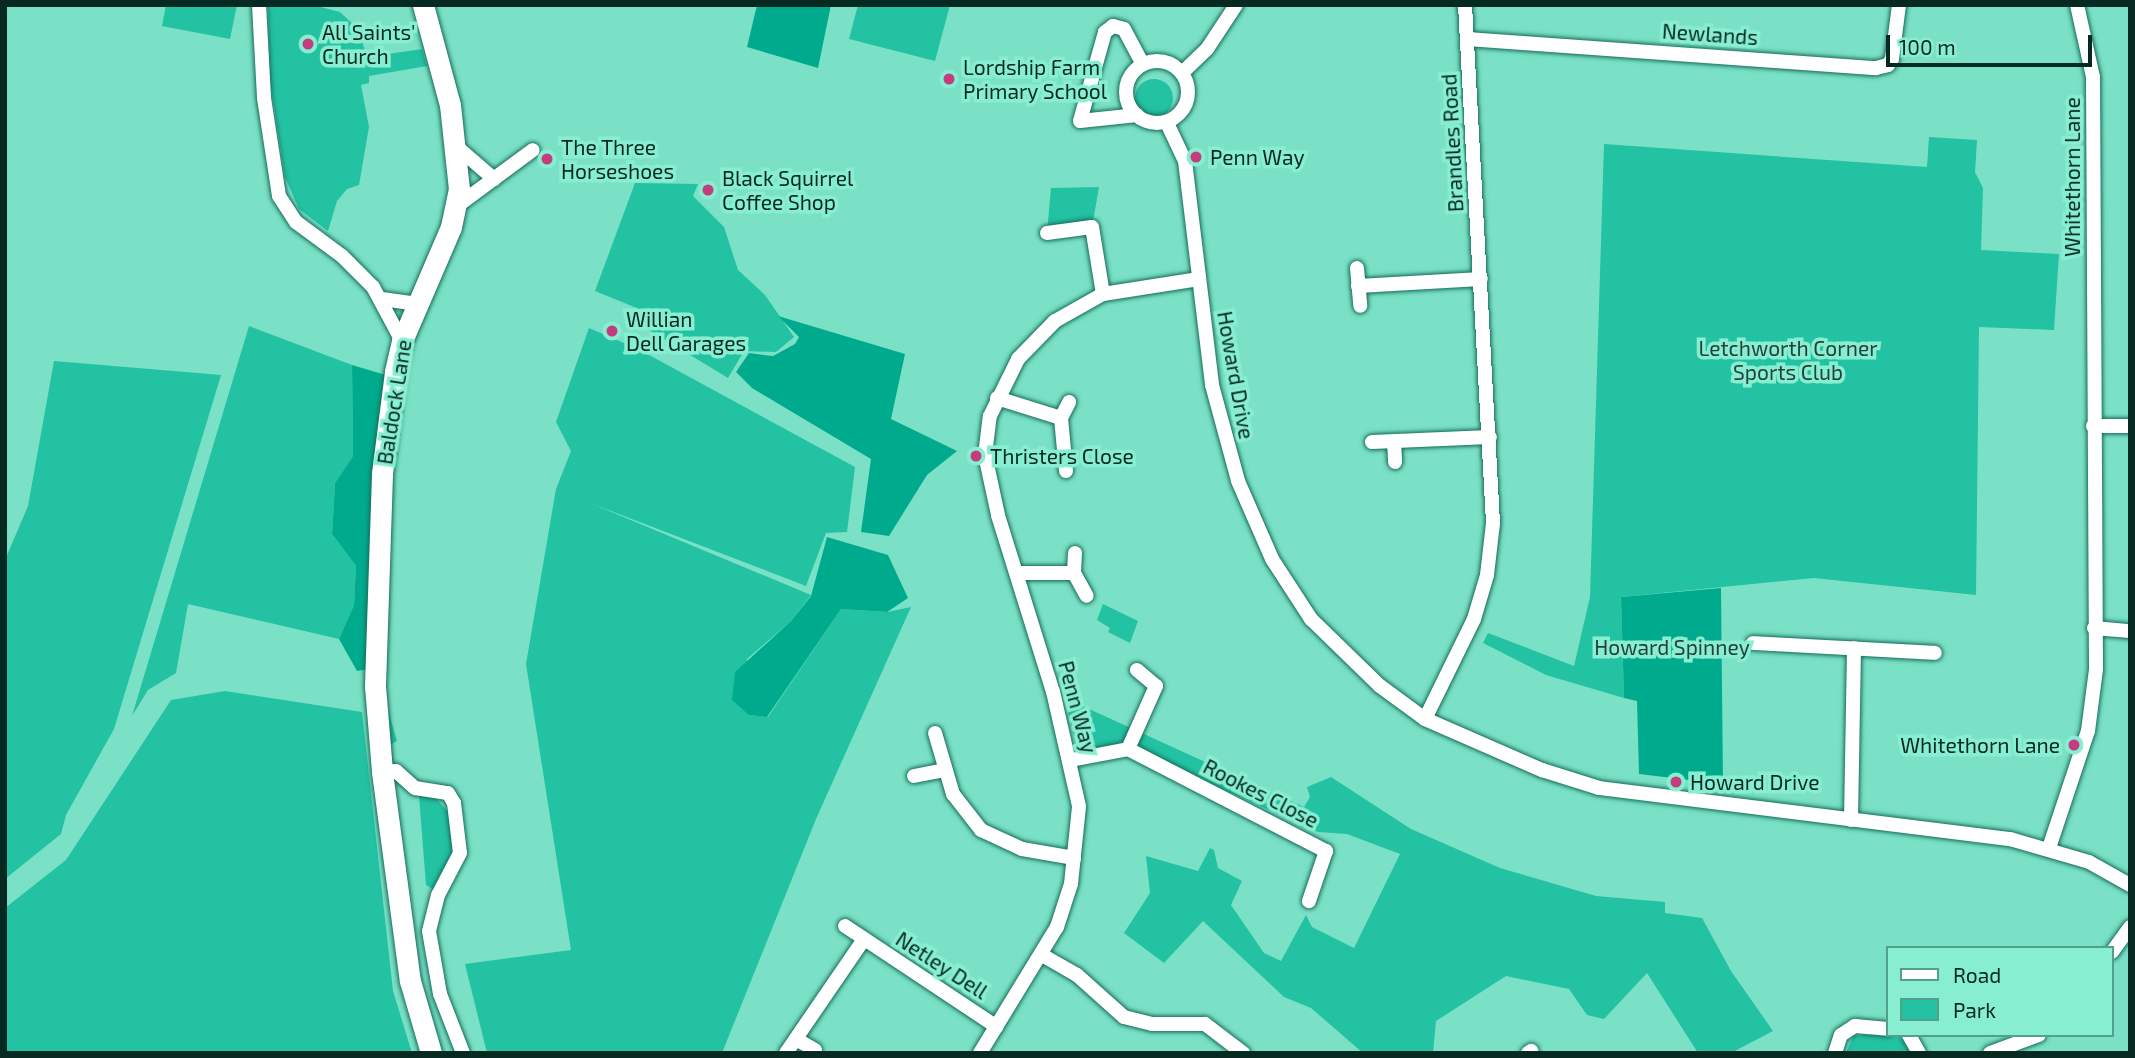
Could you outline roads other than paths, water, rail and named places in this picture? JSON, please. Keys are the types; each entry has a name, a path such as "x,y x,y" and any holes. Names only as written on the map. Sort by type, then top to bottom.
{"street":[{"path":"259,5 262,79 279,196 296,222 342,256 382,299 402,341"},
{"name":"Baldock Lane","path":"423,5 457,147 457,206 402,341 384,450 378,556 376,687 382,772 410,981 431,1053"},
{"path":"1182,73 1207,49 1236,5"},
{"name":"Brandles Road","path":"1425,719 1466,640 1487,575 1493,523 1465,5"},
{"name":"Newlands","path":"1467,39 1876,68 1888,65 1892,59 1899,5"},
{"name":"Whitethorn Lane","path":"2049,848 2088,731 2095,698 2093,77 2077,5"},
{"path":"1137,115 1126,93 1132,74 1143,64 1165,62 1182,73 1186,83 1186,103 1167,123 1137,115 1080,121 1105,32 1114,26 1124,29 1143,64"},
{"name":"Howard Drive","path":"1167,123 1185,160 1220,423 1238,481 1272,559 1311,619 1334,643 1425,719 1542,770 1599,788 1976,834 2049,848 2089,862 2130,885"},
{"path":"457,147 494,179"},
{"path":"457,206 533,150"},
{"path":"1047,233 1092,227 1103,295"},
{"path":"1357,268 1360,306"},
{"name":"Penn Way","path":"980,1053 1042,955 1064,906 1074,858 1079,806 1071,760 1018,573 998,515 985,455 997,398 1032,341 1055,321 1103,295 1199,279"},
{"path":"1358,286 1480,279"},
{"path":"382,299 418,304"},
{"path":"997,398 1061,418"},
{"path":"1066,471 1061,418 1069,402"},
{"path":"2093,426 2130,426"},
{"path":"1372,442 1490,437"},
{"path":"1394,441 1395,462"},
{"path":"1075,553 1074,573 1087,596"},
{"path":"1018,573 1074,573"},
{"path":"2094,628 2130,631"},
{"path":"1753,643 1936,653"},
{"path":"1851,820 1854,648"},
{"path":"1071,760 1128,749 1156,687 1137,670"},
{"path":"935,733 953,794 981,830 1022,849 1074,858"},
{"name":"Rookes Close","path":"1128,749 1326,850 1309,901"},
{"path":"914,776 945,770"},
{"path":"382,772 396,771 415,788 448,793 454,803 460,853 438,895 429,931 440,994 463,1053"},
{"name":"Netley Dell","path":"845,926 997,1027"},
{"path":"2114,949 2130,927"},
{"name":"Netley Dell","path":"786,1053 864,939"},
{"path":"1042,955 1077,975 1124,1017 1152,1024 1205,1024 1243,1053"},
{"path":"1835,1053 1841,1035 1855,1026 1886,1029"},
{"path":"1910,1037 1919,1053"},
{"path":"796,1039 815,1050"},
{"path":"1990,1053 2033,1043"}],"place":[{"name":"All Saints' Church","path":"308,44"},
{"name":"Lordship Farm Primary School","path":"949,79"},
{"name":"Penn Way","path":"1196,157"},
{"name":"The Three Horseshoes","path":"547,159"},
{"name":"Black Squirrel Coffee Shop","path":"708,190"},
{"name":"Willian Dell Garages","path":"612,331"},
{"name":"Thristers Close","path":"976,456"},
{"name":"Whitethorn Lane","path":"2074,745"},
{"name":"Howard Drive","path":"1676,782"}],"park label":[{"name":"Letchworth Corner Sports Club","path":"1788,360"},
{"name":"Howard Spinney","path":"1672,647"}]}
